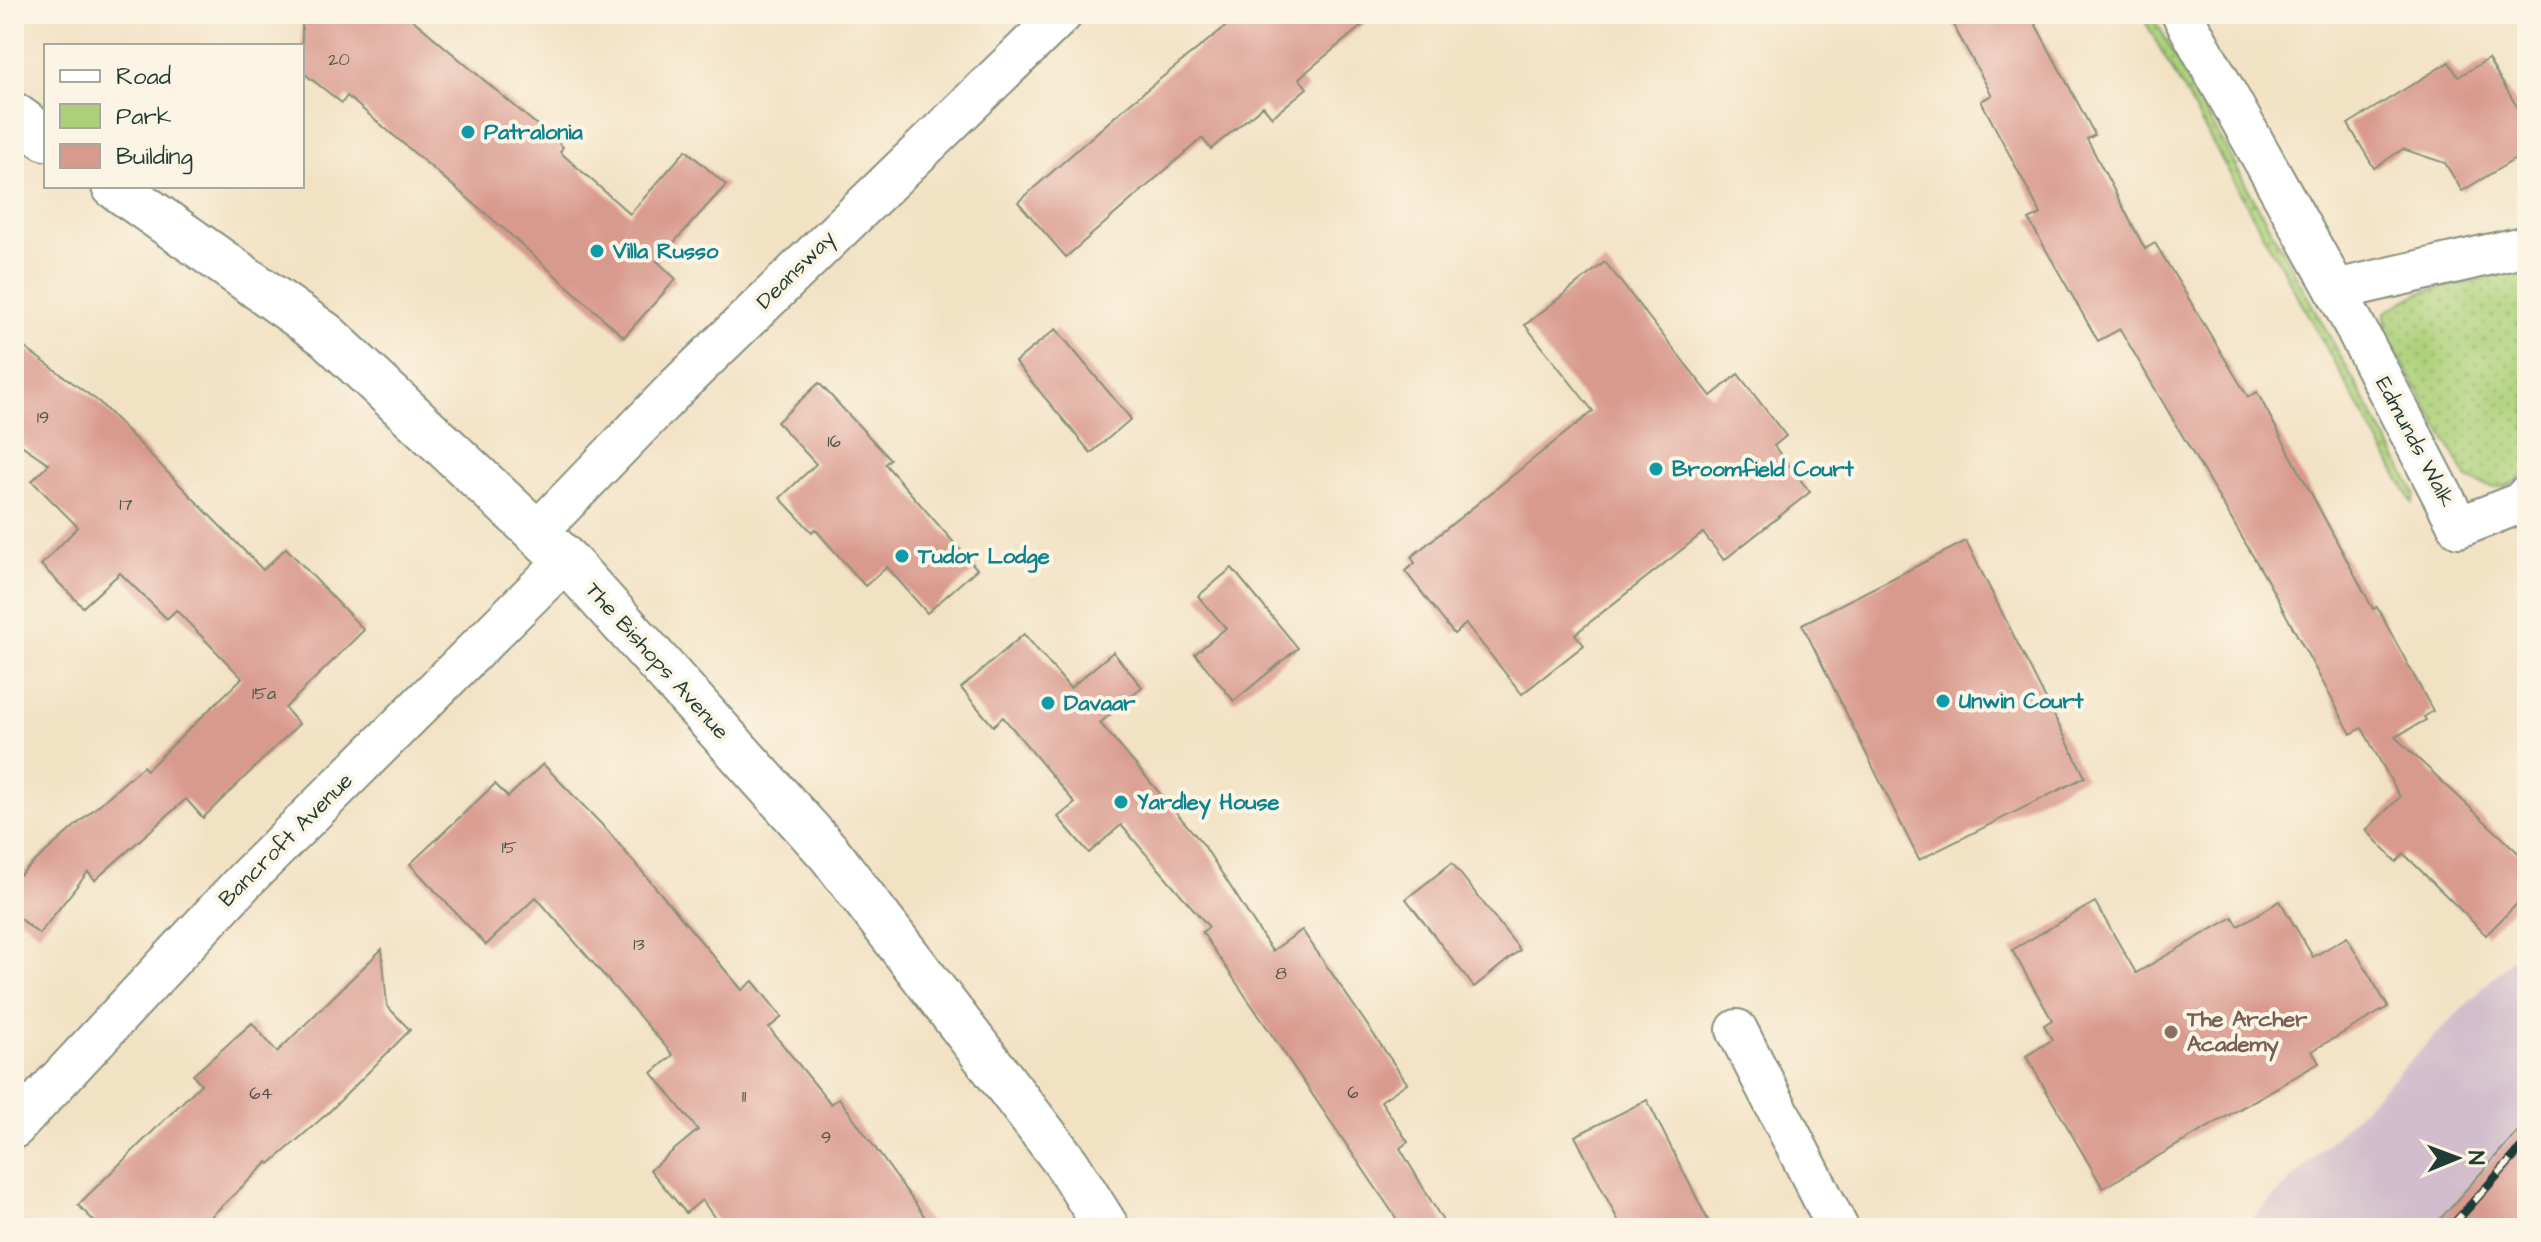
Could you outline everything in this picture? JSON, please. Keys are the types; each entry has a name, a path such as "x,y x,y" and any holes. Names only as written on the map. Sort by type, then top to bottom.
{"street":[{"name":"Deansway","path":"552,546 680,384 994,76 1062,14"},
{"name":"Edmunds Walk","path":"2182,14 2336,290 2459,527 2520,503 2527,496"},
{"path":"14,115 44,137"},
{"name":"The Bishops Avenue","path":"117,188 326,335 552,546 830,854 1049,1139 1107,1228"},
{"path":"2336,290 2527,246"},
{"name":"Bancroft Avenue","path":"14,1128 552,546"},
{"path":"1737,1030 1838,1228"}],"shaded area":[{"path":"2527,944 2527,1228 2242,1228 2245,1226"}],"green space":[{"path":"2141,14 2152,14 2416,494 2413,504"},
{"path":"2527,268 2527,472 2506,486 2492,487 2468,479 2386,334 2385,312 2419,293"}],"building":[{"path":"302,14 406,14 563,147 560,152 630,214 686,150 726,185 657,261 676,279 624,337 504,229 347,96 342,103 304,74"},
{"path":"1241,14 1376,14 1299,78 1307,88 1272,117 1263,106 1211,149 1202,138 1066,257 1018,202 1129,104"},
{"path":"1947,14 2030,14 2095,135 2087,139 2145,249 2155,243 2248,397 2257,392 2373,609 2377,607 2433,711 2424,717 2426,720 2395,737 2527,861 2527,894 2486,935 2404,854 2396,862 2366,830 2400,797 2362,728 2351,734 2267,580 2120,329 2098,341 2029,220 2041,214 1981,101 1992,95"},
{"path":"2488,59 2527,123 2527,152 2462,191 2445,163 2403,149 2374,168 2348,124 2449,62 2458,77"},
{"name":"Broomfield Court","path":"1605,262 1711,396 1738,374 1786,436 1774,446 1810,492 1724,560 1703,533 1575,634 1584,645 1522,694 1466,624 1454,634 1405,571 1415,563 1411,557 1593,411 1525,325"},
{"path":"1056,329 1131,419 1091,453 1015,362"},
{"path":"14,340 99,402 263,570 286,548 364,630 285,708 299,724 203,818 186,799 95,880 88,872 39,934 14,914 14,880 143,766 147,770 242,678 176,610 167,619 120,573 83,607 41,565 78,527 32,481 49,464 14,440"},
{"path":"819,383 890,459 885,464 977,569 927,613 887,567 865,586 815,529 812,532 780,498 816,464 777,422"},
{"name":"Unwin Court","path":"1966,541 2085,777 1919,860 1802,624"},
{"path":"1232,568 1298,648 1234,701 1195,654 1226,628 1198,596"},
{"path":"1024,634 1070,688 1113,652 1142,687 1100,723 1203,844 1272,951 1302,930 1407,1083 1381,1101 1408,1142 1400,1148 1447,1228 1403,1228 1202,932 1209,927 1121,825 1089,853 1058,817 1075,803 1003,717 993,726 961,688"},
{"path":"543,764 607,830 742,990 753,981 782,1017 769,1028 831,1104 839,1098 933,1228 722,1228 702,1200 686,1213 650,1170 698,1130 652,1073 673,1055 536,897 486,945 410,864 495,784 508,797"},
{"path":"1452,863 1520,950 1474,987 1406,899"},
{"path":"2280,901 2313,957 2347,937 2388,1007 2312,1051 2319,1063 2103,1188 2026,1056 2052,1040 2044,1025 2052,1020 2012,950 2095,902 2136,973 2233,917 2238,926"},
{"path":"382,949 387,1006 410,1030 329,1112 270,1164 268,1162 199,1228 101,1228 78,1205 201,1084 193,1075 252,1023 277,1052"},
{"path":"1647,1100 1712,1228 1622,1228 1575,1136"},
{"path":"2527,1121 2527,1228 2432,1228"}],"railway":[{"path":"2450,1228 2527,1142"}],"place":[{"name":"Patralonia","path":"468,132"},
{"name":"Villa Russo","path":"597,251"},
{"name":"Broomfield Court","path":"1656,469"},
{"name":"Tudor Lodge","path":"902,556"},
{"name":"Unwin Court","path":"1943,701"},
{"name":"Davaar","path":"1048,703"},
{"name":"Yardley House","path":"1121,802"},
{"name":"The Archer Academy","path":"2171,1032"}]}
